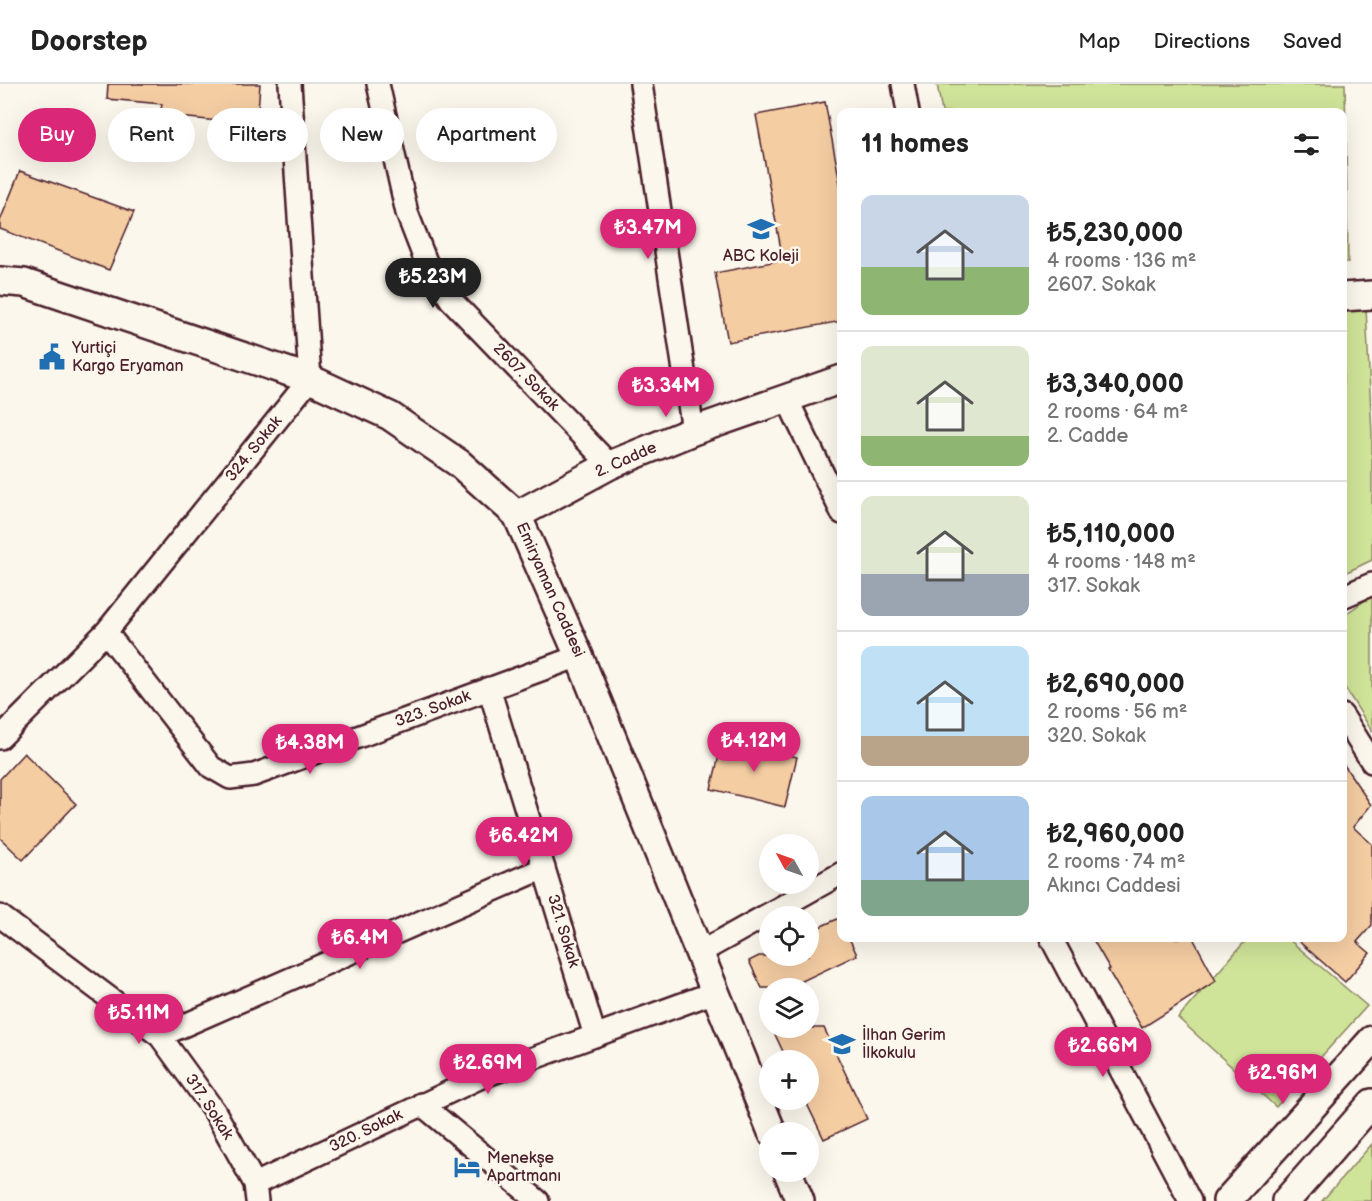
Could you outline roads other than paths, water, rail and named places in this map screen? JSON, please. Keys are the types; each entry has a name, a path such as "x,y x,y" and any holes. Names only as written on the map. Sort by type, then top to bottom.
{"street":[{"path":"290,84 310,379"},
{"name":"2607. Sokak","path":"378,84 406,213 426,262 451,300 610,465"},
{"path":"641,84 693,431"},
{"path":"903,84 907,108"},
{"name":"Emiryaman Caddesi","path":"0,281 24,283 310,379 390,416 460,464 517,515 579,656 768,1122"},
{"path":"1347,297 1372,295"},
{"name":"324. Sokak","path":"0,738 106,632 310,379"},
{"name":"2. Cadde","path":"517,515 610,465 693,431 837,381"},
{"path":"787,399 837,503"},
{"path":"1347,595 1372,584"},
{"name":"323. Sokak","path":"106,632 212,767 230,778 254,775 579,656"},
{"name":"321. Sokak","path":"489,688 595,1036"},
{"path":"1347,723 1372,762"},
{"path":"160,1036 544,868"},
{"path":"699,953 837,876"},
{"name":"317. Sokak","path":"0,916 160,1036 214,1112 256,1192"},
{"path":"1053,942 1190,1201"},
{"name":"320. Sokak","path":"256,1192 421,1104 479,1078 715,992"},
{"path":"1227,1201 1372,1040"},
{"path":"1286,1201 1372,1103"},
{"path":"421,1104 538,1201"},
{"path":"792,1182 800,1201"}],"place":[{"name":"ABC Koleji","path":"761,229"},
{"name":"Yurtiçi Kargo Eryaman","path":"52,357"},
{"name":"İlhan Gerim İlkokulu","path":"842,1044"},
{"name":"Menekşe Apartmanı","path":"467,1167"}]}
